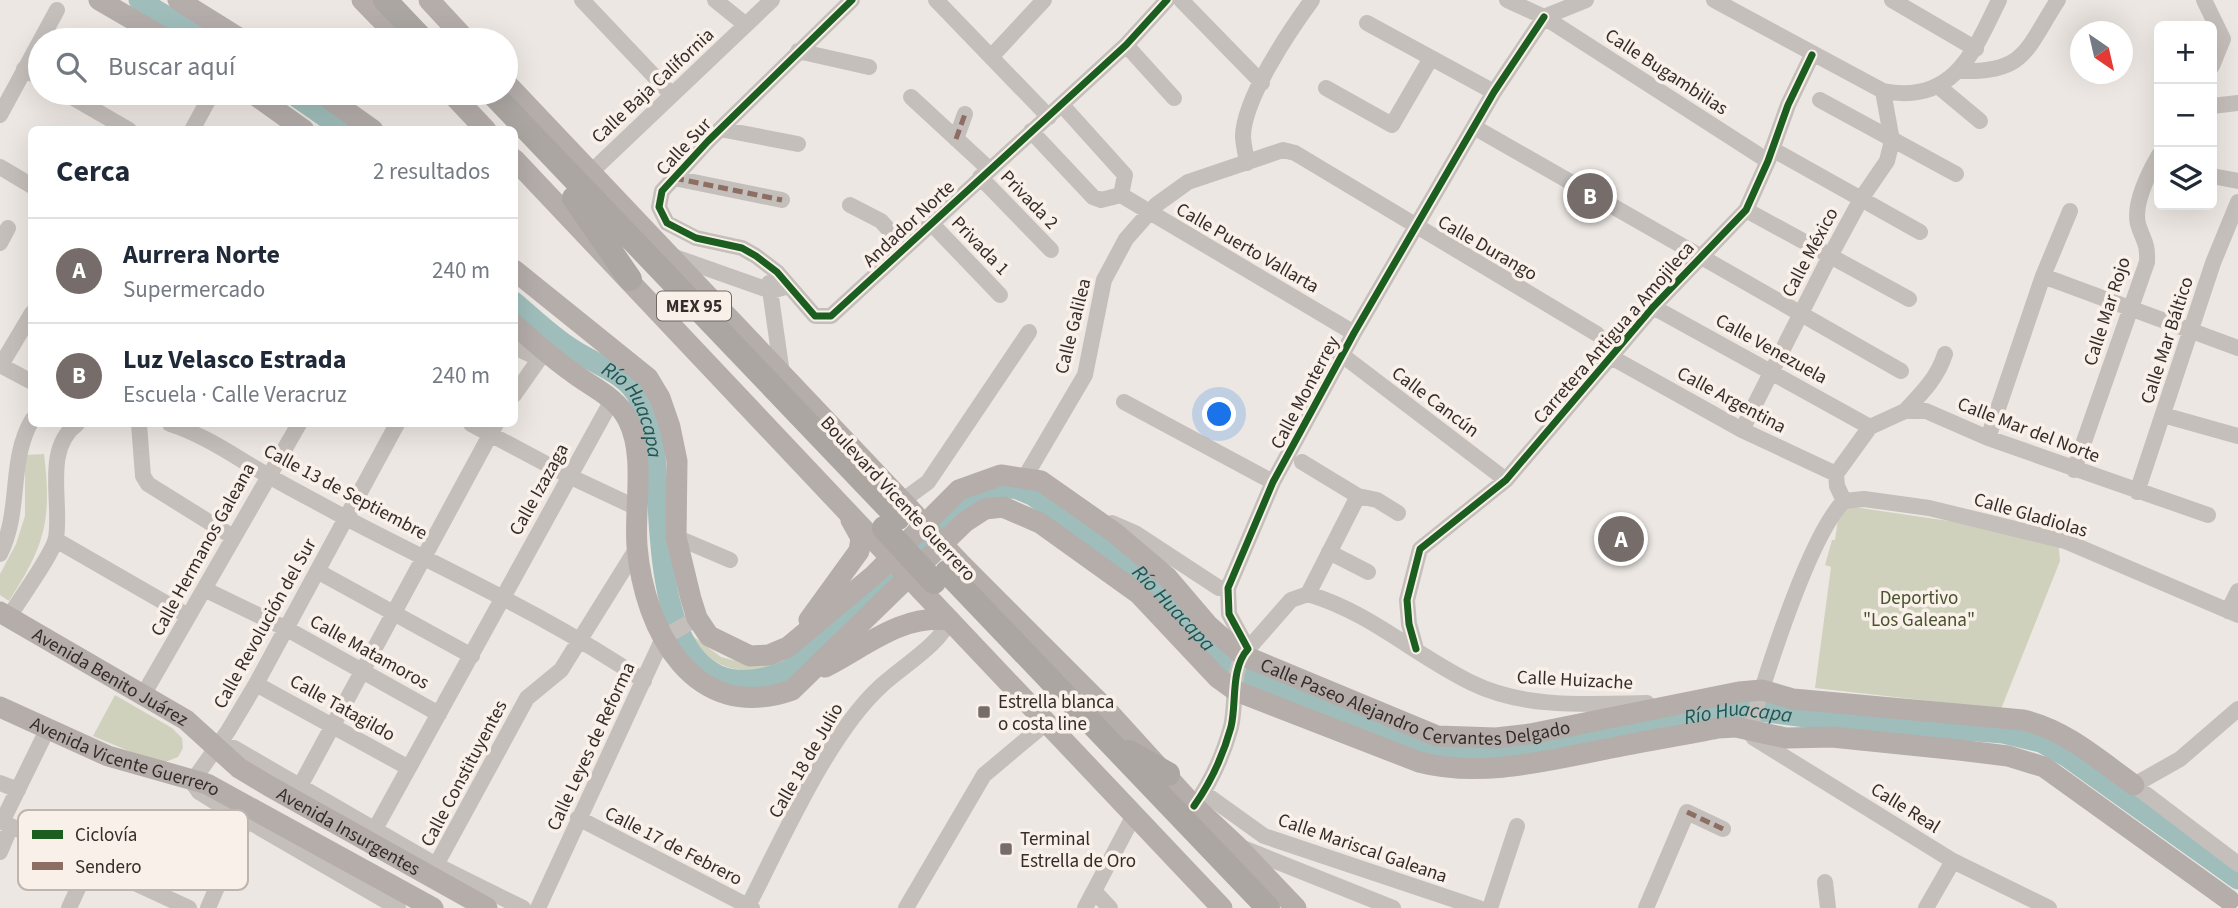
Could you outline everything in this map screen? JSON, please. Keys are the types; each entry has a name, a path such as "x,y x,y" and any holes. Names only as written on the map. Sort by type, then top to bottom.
{"highway":[{"path":"386,0 412,28"},
{"path":"407,0 433,28"},
{"path":"484,105 505,126"},
{"name":"Boulevard Vicente Guerrero","path":"503,105 893,518 940,576 1247,908"},
{"name":"Boulevard Vicente Guerrero","path":"518,139 893,518"},
{"path":"568,189 630,279"},
{"name":"Boulevard Vicente Guerrero","path":"940,576 1101,735 1268,908"},
{"path":"1101,735 1168,774"}],"main road":[{"path":"99,0 147,28"},
{"path":"178,0 223,28"},
{"path":"362,0 389,28"},
{"path":"429,0 455,28"},
{"name":"Boulevard Vicente Guerrero","path":"518,96 782,374 893,518"},
{"path":"269,105 298,126"},
{"path":"338,105 367,126"},
{"path":"462,105 482,126"},
{"name":"Boulevard Vicente Guerrero","path":"518,163 630,279 832,497 893,518"},
{"name":"Calle Paseo Alejandro Cervantes Delgado","path":"518,273 648,378 660,398 670,427 677,461 676,537 698,618 709,636 750,656 769,655 796,641 874,575 959,490 1001,475 1025,477 1041,481 1146,557 1209,625 1243,654 1437,736 1461,738 1530,734 1638,714 1698,698 1761,693 1793,699 2024,720 2046,725 2134,785"},
{"path":"518,329 541,355 611,400 629,422 635,445 637,548 646,591 666,636 689,674 710,690 730,696 776,696 792,690 813,673 965,522 985,509 1003,507 1040,523 1124,582 1151,606 1218,678 1236,688 1419,762 1444,768 1473,770 1517,765 1717,728 1750,727 1786,738 1832,737 2008,756 2044,767 2231,905"},
{"path":"796,641 859,551 860,538 856,526 832,497"},
{"name":"Boulevard Vicente Guerrero","path":"940,576 949,620 1222,908"},
{"name":"Boulevard Vicente Guerrero","path":"940,576 1199,800 1237,846 1296,908"},
{"name":"Avenida Benito Juárez","path":"4,615 195,726 216,747"},
{"path":"813,673 897,627 920,620 949,620"},
{"name":"Avenida Vicente Guerrero","path":"0,707 108,756 192,782 207,784 243,810"},
{"name":"Avenida Insurgentes","path":"216,747 239,768 474,905"},
{"name":"Avenida Vicente Guerrero","path":"249,814 433,908"}],"street":[{"path":"582,0 672,95"},
{"path":"716,0 746,26"},
{"name":"Calle Baja California","path":"590,173 772,0"},
{"name":"Calle Sur","path":"789,286 765,263 742,248 696,238 667,223 659,207 662,191 720,129 852,0"},
{"path":"936,0 991,57 1125,175 1121,195 1101,200 1093,197 1031,131"},
{"path":"991,57 1044,0"},
{"name":"Andador Norte","path":"789,286 816,316 831,316 1126,45 1167,0"},
{"path":"1181,0 1262,83"},
{"path":"1247,163 1243,136 1247,114 1285,36 1312,0"},
{"name":"Calle Bugambilias","path":"1507,0 1544,17 1770,155 1861,199 1920,232"},
{"path":"1544,17 1586,0"},
{"path":"1714,0 1883,91 1902,95 1938,86 1961,71 1976,49 1999,0"},
{"path":"1892,0 1976,49"},
{"path":"1961,71 1991,72 2006,67 2020,57 2058,0"},
{"path":"2204,0 2214,21"},
{"path":"47,28 57,10"},
{"name":"Calle Monterrey","path":"1227,588 1273,482 1354,333 1494,92 1544,17"},
{"path":"1367,23 1494,92"},
{"path":"2217,27 2223,39 2217,54"},
{"path":"1126,45 1174,98"},
{"path":"798,51 869,67"},
{"name":"Carretera Antigua a Amojileca","path":"1416,649 1409,624 1407,600 1420,549 1506,480 1653,307 1698,257 1746,210 1788,105 1812,55"},
{"path":"1326,88 1392,125 1431,58"},
{"path":"0,115 28,62"},
{"path":"24,69 28,71"},
{"path":"1938,86 1980,121"},
{"path":"1883,91 1892,141"},
{"name":"Privada 2","path":"911,97 956,139 1051,250"},
{"path":"1820,100 1955,174"},
{"path":"2217,105 2238,103"},
{"path":"86,105 122,126"},
{"path":"194,126 206,105"},
{"path":"956,139 965,114"},
{"path":"1474,127 1901,371"},
{"path":"720,129 798,144"},
{"name":"Calle México","path":"1742,430 1770,369 1829,258 1861,199 1887,162 1892,141"},
{"name":"Calle Durango","path":"1247,163 1289,150 1415,228 1597,334"},
{"name":"Calle Galilea","path":"1025,477 1085,374 1104,280 1114,258 1148,214 1188,182 1247,163"},
{"path":"0,167 28,184"},
{"name":"Calle Mar Rojo","path":"2074,470 2147,262 2148,243 2138,225 2137,211 2154,170"},
{"path":"2217,177 2238,181"},
{"path":"674,178 782,200"},
{"name":"Calle Puerto Vallarta","path":"1121,195 1148,214 1354,333"},
{"name":"Calle Mar Báltico","path":"2137,492 2213,263 2238,202"},
{"path":"850,205 881,221 905,248"},
{"path":"1746,210 1829,258 1909,299"},
{"path":"1988,438 2043,276 2070,211"},
{"name":"Privada 1","path":"932,223 1000,295"},
{"path":"0,243 8,228"},
{"path":"668,254 771,291 789,286"},
{"path":"765,263 782,374"},
{"path":"2043,276 2238,348"},
{"name":"Calle Venezuela","path":"1653,307 1770,369 1870,427"},
{"path":"28,320 1,365 28,380"},
{"path":"893,518 928,482 1029,332"},
{"path":"518,348 541,355 518,389"},
{"path":"1750,727 1799,587 1834,512 1844,501 1837,486 1836,474 1870,427 1905,411 1928,386 1941,368 1945,354"},
{"name":"Calle Cancún","path":"1342,355 1506,480"},
{"name":"Calle Argentina","path":"1611,357 1742,430 1836,474"},
{"name":"Calle Izazaga","path":"374,831 611,400"},
{"path":"1124,402 1273,482"},
{"name":"Calle Mar del Norte","path":"1905,411 1926,411 1988,438 2074,470 2208,515"},
{"path":"2163,415 2238,436"},
{"path":"0,554 9,536 16,502 19,448 29,427"},
{"path":"4,615 56,540 60,449 65,435 74,427"},
{"path":"139,427 143,476 148,484 233,537"},
{"name":"Calle 13 de Septiembre","path":"177,427 216,443 267,475 345,517 579,638"},
{"path":"215,427 216,443"},
{"name":"Calle Hermanos Galeana","path":"142,696 267,475 297,427"},
{"name":"Calle Revolución del Sur","path":"192,782 256,684 395,427"},
{"path":"299,788 494,429 569,477 635,507"},
{"path":"1302,462 1358,496 1377,500 1398,513"},
{"path":"1199,800 1220,761 1231,726 1243,654 1291,600 1308,594 1358,496"},
{"name":"Calle Gladiolas","path":"1844,501 1864,499 1928,508 2065,541 2233,613"},
{"path":"1087,513 1135,533 1196,574 1220,588 1227,588 1229,614 1243,654"},
{"path":"676,537 730,560"},
{"path":"56,540 188,616"},
{"name":"Calle Constituyentes","path":"436,865 527,698 561,670 637,548"},
{"path":"1329,552 1368,572"},
{"path":"317,571 472,656"},
{"name":"Calle Matamoros","path":"204,589 287,629 439,714"},
{"path":"2233,613 2238,592"},
{"name":"Calle Huizache","path":"1308,594 1381,625 1473,684 1507,696 1561,703 1616,704 1698,698"},
{"path":"666,636 698,618"},
{"name":"Calle 18 de Julio","path":"749,907 850,718 879,687 940,637 949,620"},
{"name":"Calle Leyes de Reforma","path":"538,908 578,818 666,636"},
{"path":"579,638 644,681"},
{"name":"Calle Tatagildo","path":"256,684 409,768"},
{"path":"2238,709 2180,760 2134,785 2238,864"},
{"path":"906,908 984,775 1045,723"},
{"name":"Calle Real","path":"1750,727 1754,738 1953,861 2049,908"},
{"path":"0,852 4,823 48,729"},
{"path":"216,747 234,748 374,831 523,908"},
{"path":"0,783 18,790"},
{"name":"Calle Mariscal Galeana","path":"1199,800 1264,836 1479,908"},
{"path":"1646,908 1687,812 1723,829"},
{"path":"249,814 398,908"},
{"path":"1085,908 1133,817"},
{"name":"Calle 17 de Febrero","path":"578,818 749,907"},
{"path":"1490,908 1517,826"},
{"path":"1237,846 1393,908"},
{"path":"1926,908 1953,861"},
{"path":"1825,882 1828,908"},
{"path":"69,908 77,890"},
{"path":"138,890 157,901 189,908"},
{"path":"208,908 216,890"},
{"path":"1094,891 1110,908"}],"green space":[{"path":"44,454 47,497 43,532 31,564 9,601 0,595 0,574 16,544 25,516 25,455"},
{"name":"Deportivo \"Los Galeana\"","path":"1840,505 2058,537 2060,561 2001,709 1815,688 1831,567 1825,565 1832,540 1835,540"},
{"path":"822,631 791,657 774,666 757,670 740,670 723,665 689,640 694,637 721,657 748,664"},
{"path":"115,695 172,728 182,738 183,748 178,757 160,764 93,736"}],"waterway":[{"name":"Río Huacapa","path":"139,0 186,28"},
{"name":"Río Huacapa","path":"308,105 338,126"},
{"name":"Río Huacapa","path":"518,306 564,344 627,382 639,399 654,448 664,574 673,614 688,648 711,672 744,680 789,670 973,496 995,489 1015,488 1032,495 1136,568 1228,665 1255,680 1414,744 1468,751 1536,745 1737,708 1821,719 2003,733 2041,742 2066,756 2238,879"}],"marked path":[{"path":"956,139 965,114"},
{"path":"674,178 782,200"},
{"path":"1687,812 1723,829"}],"cycle path":[{"path":"852,0 708,141 662,191 659,207 667,223 696,238 742,248 756,256 777,272 815,316 831,316 1126,45 1167,0"},
{"path":"1194,806 1211,778 1224,748 1233,717 1236,676 1242,657 1248,649 1229,614 1228,588 1273,482 1354,333 1494,92 1544,17"},
{"path":"1416,649 1409,624 1407,600 1420,549 1506,480 1653,307 1746,210 1768,161 1788,105 1812,55"}],"place":[{"name":"Luz Velasco Estrada","path":"1590,196"},
{"name":"Aurrera Norte","path":"1621,539"},
{"name":"Estrella blanca o costa line","path":"984,712"},
{"name":"Terminal Estrella de Oro","path":"1006,849"}]}
